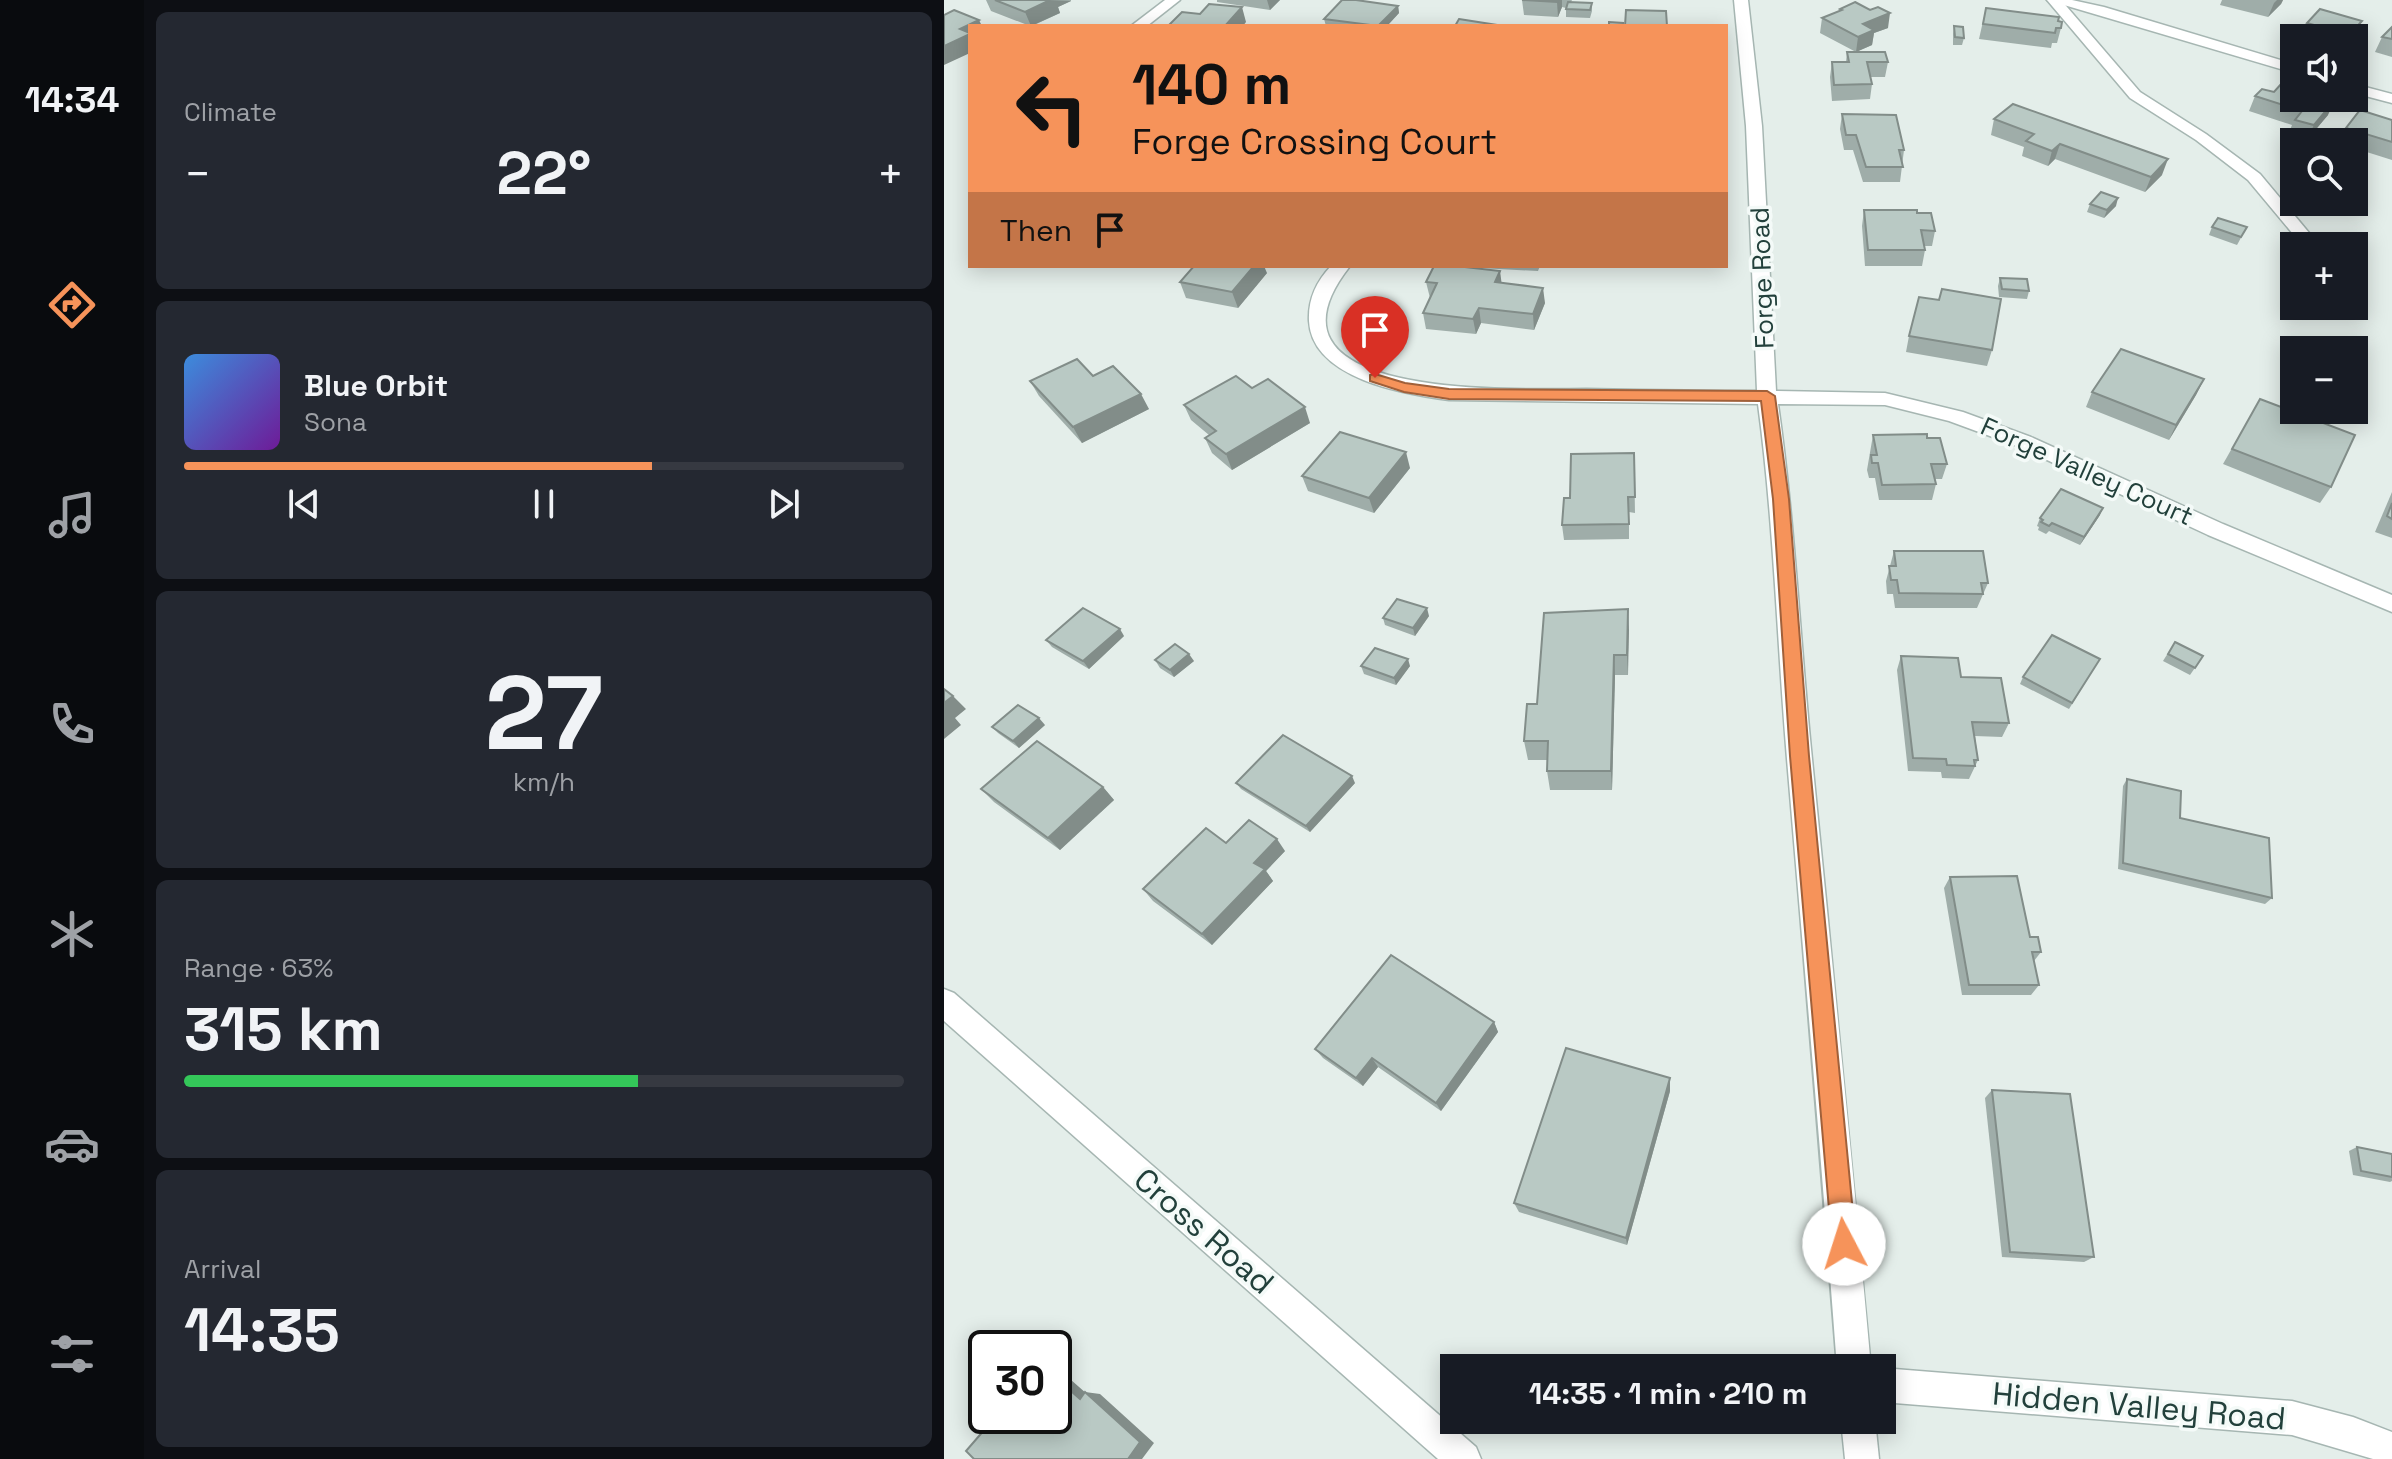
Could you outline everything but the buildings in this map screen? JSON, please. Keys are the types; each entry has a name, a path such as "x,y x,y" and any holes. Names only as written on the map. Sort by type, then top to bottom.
{"street":[{"path":"1141,24 1173,0"},
{"name":"Forge Road","path":"1741,0 1754,126 1767,396 1781,499 1799,756 1826,1028 1853,1354"},
{"path":"2054,0 2099,10 2280,65"},
{"path":"2054,0 2135,95 2201,137 2254,177 2300,232"},
{"path":"2368,92 2392,99"},
{"name":"Forge Valley Court","path":"1339,268 1319,295 1316,316 1324,339 1351,367 1404,388 1449,394 1885,399 1967,418 2392,604"},
{"name":"Cross Road","path":"944,1003 1464,1459"},
{"name":"Hidden Valley Road","path":"1896,1386 2292,1418 2353,1434 2392,1449"},
{"path":"1859,1434 1862,1459"}],"route":[{"path":"1375,378 1404,388 1449,394 1767,396 1781,499 1799,756 1844,1244"}]}
